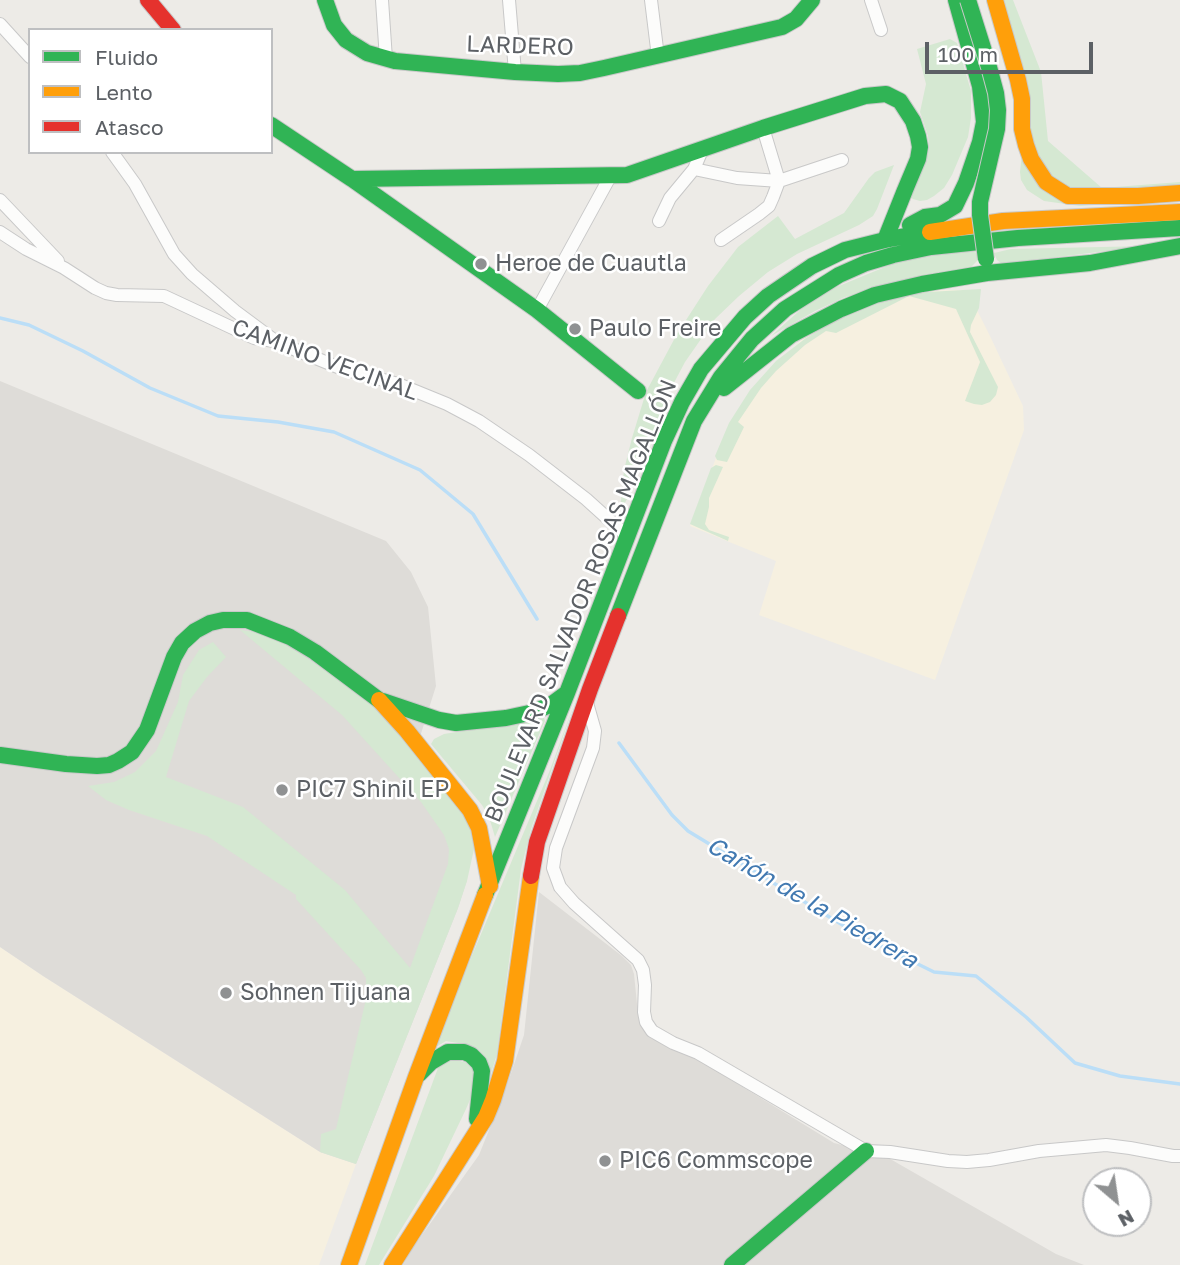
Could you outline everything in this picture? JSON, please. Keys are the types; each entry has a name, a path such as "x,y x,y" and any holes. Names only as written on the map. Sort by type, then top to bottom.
{"main road":[{"path":"148,0 171,28"},
{"name":"LARDERO","path":"325,0 334,25 346,40 367,53 386,58 515,72 580,73 657,49 782,27 796,19 812,0"},
{"path":"887,239 925,217 940,215 955,206 967,183 980,142 984,122 979,86 956,0"},
{"path":"968,0 989,67 998,110 997,129 980,202 989,266"},
{"path":"977,0 1001,83 1005,124 988,195 986,217 989,266"},
{"path":"995,0 1018,80 1026,145 1031,159 1046,182 1068,196 1138,197 1180,193"},
{"path":"352,179 639,173 763,128 865,96 886,94 900,101 913,121 920,147 918,159 887,239"},
{"path":"273,126 537,310 638,391"},
{"path":"905,190 912,213 925,217"},
{"name":"BOULEVARD SALVADOR ROSAS MAGALLÓN","path":"349,1265 469,936 627,536 682,402 701,369 722,342 768,296 792,279 845,250 887,239 1003,221 1180,212"},
{"name":"BOULEVARD SALVADOR ROSAS MAGALLÓN","path":"392,1265 475,1135 493,1100 505,1061 527,894 537,842 595,676 694,421 721,377 767,324 785,309 839,275 866,263 931,247 1018,238 1180,228"},
{"path":"694,421 720,391 791,335 875,295 989,266 1090,263 1180,246"},
{"path":"0,755 76,765 109,765 118,761 132,752 148,730 174,657 182,643 210,623 247,620 290,637 315,652 379,700 470,810 479,828 490,887"},
{"path":"379,700 456,723 534,712 567,693"},
{"path":"416,1077 431,1062 448,1052 464,1052 475,1058 482,1071 482,1079 475,1135"},
{"path":"732,1265 866,1151"}],"street":[{"path":"382,0 386,58"},
{"path":"509,0 515,72"},
{"path":"651,0 657,49"},
{"path":"871,0 881,30"},
{"path":"0,24 28,55"},
{"path":"721,240 769,206 779,181 763,128"},
{"path":"659,221 670,198 694,169 703,148"},
{"path":"113,154 135,184 174,254 192,274 274,341"},
{"path":"694,169 737,178 779,181 842,160"},
{"path":"537,310 611,175"},
{"path":"0,200 64,268"},
{"name":"CAMINO VECINAL","path":"0,232 106,293 164,296 254,338 274,341 340,368 398,384 447,404 479,421 557,475 627,536"},
{"path":"587,703 595,731 593,748 554,858 553,868 560,887 574,903 638,960 643,970 645,985 644,1012 652,1031 673,1044 698,1053 866,1151 967,1162 1039,1151 1106,1145 1180,1156"}],"shaded area":[{"path":"967,290 1023,406 1024,430 935,680 759,615 776,561 690,526 724,437 757,388 805,336 910,293"},
{"path":"0,381 386,541 411,572 428,607 436,686 413,759 467,880 356,1164 320,1152 0,947"},
{"path":"539,892 631,965 638,1014 651,1038 694,1057 834,1143 885,1156 1056,1254 1084,1265 403,1265 479,1155 507,1085 524,1035"},
{"path":"0,947 320,1152 356,1164 319,1265 0,1265"}],"green space":[{"path":"997,0 1013,0 1041,72 1048,141 1102,188 1180,182 1180,199 1080,206 1044,201 1027,190 1020,172 1028,99"},
{"path":"950,39 957,43 971,91 968,137 944,188 927,200 920,201 910,197 929,149 928,136 920,112 926,84 917,49"},
{"path":"894,165 873,216 797,254 768,272 715,319 685,362 667,396 630,494 620,511 624,470 646,392 677,334 708,286 738,247 778,216 795,239 844,213 875,172"},
{"path":"1146,246 1002,264 994,253 1011,249"},
{"path":"967,251 980,253 978,260 971,267 845,297 771,336 817,295 902,260"},
{"path":"981,289 979,308 970,332 998,387 990,402 982,405 965,401 980,362 956,309 909,296 836,333 826,331 805,345 761,388 738,422 744,427 727,462 717,460 715,456 729,423 750,390 776,361 806,338 854,310 910,293"},
{"path":"716,465 723,467 709,498 705,524 709,530 729,537 728,541 690,524 711,468"},
{"path":"240,630 261,633 286,644 364,697 391,723 469,822 474,849 467,881 356,1164 320,1152 321,1134 336,1129 366,999 366,978 361,970 296,899 296,895 207,836 129,810 106,800 88,786 114,782 135,772 156,751 178,702 183,675 199,650 213,642 226,657 189,701 166,777 243,807 345,890 410,968 448,864 449,849 444,835 421,802 342,715"},
{"path":"577,696 531,829 521,869 497,1054 485,1093 458,1043 446,1041 436,1047 550,770"},
{"path":"544,718 495,837 482,805 431,744 434,739 444,734"},
{"path":"447,1061 467,1063 473,1069 475,1088 466,1109 434,1176 379,1265 365,1265 438,1068"}],"waterway":[{"name":"Cañón de la Piedrera","path":"0,318 29,325 150,388 218,416 278,422 334,432 420,470 473,514 537,619"},
{"name":"Cañón de la Piedrera","path":"619,743 672,815 688,831 859,935 934,972 976,976 1026,1017 1075,1063 1120,1076 1180,1084"}],"traffic: fast":[{"path":"325,0 334,25 346,40 367,53 395,61 558,74 604,68 782,27 796,19 812,0"},
{"path":"910,225 925,217 940,215 955,206 980,142 984,122 980,86 956,0"},
{"path":"968,0 989,67 998,110 997,129 980,202 986,259"},
{"path":"352,179 627,175 865,96 886,94 900,101 913,121 918,136 918,159 905,190"},
{"path":"273,126 537,310 638,391"},
{"path":"885,240 905,190"},
{"path":"618,616 694,421 721,377 752,339 785,309 839,275 866,263 931,247 1018,238 1180,228"},
{"path":"485,895 567,693 664,441 701,369 745,317 768,296 812,266 845,250 930,232"},
{"path":"724,388 791,335 875,295 987,273 1090,263 1180,246"},
{"path":"0,755 97,766 118,761 132,752 147,730 174,657 182,643 195,631 223,620 247,620 290,637 315,652 379,700"},
{"path":"383,701 456,723 534,712 567,693"},
{"path":"419,1074 431,1062 448,1052 471,1055 482,1071 477,1119"},
{"path":"732,1265 866,1151"}],"traffic: slow":[{"path":"995,0 1018,80 1026,145 1031,159 1046,182 1068,196 1180,193"},
{"path":"930,232 1003,221 1180,212"},
{"path":"379,700 470,810 479,828 490,886"},
{"path":"392,1265 486,1117 493,1100 505,1061 531,876"},
{"path":"349,1265 485,895"}],"traffic: jam":[{"path":"148,0 171,28"},
{"path":"531,876 537,842 618,616"}],"place":[{"name":"Heroe de Cuautla","path":"481,264"},
{"name":"Paulo Freire","path":"575,329"},
{"name":"PIC7 Shinil EP","path":"282,790"},
{"name":"Sohnen Tijuana","path":"226,993"},
{"name":"PIC6 Commscope","path":"605,1161"}]}
